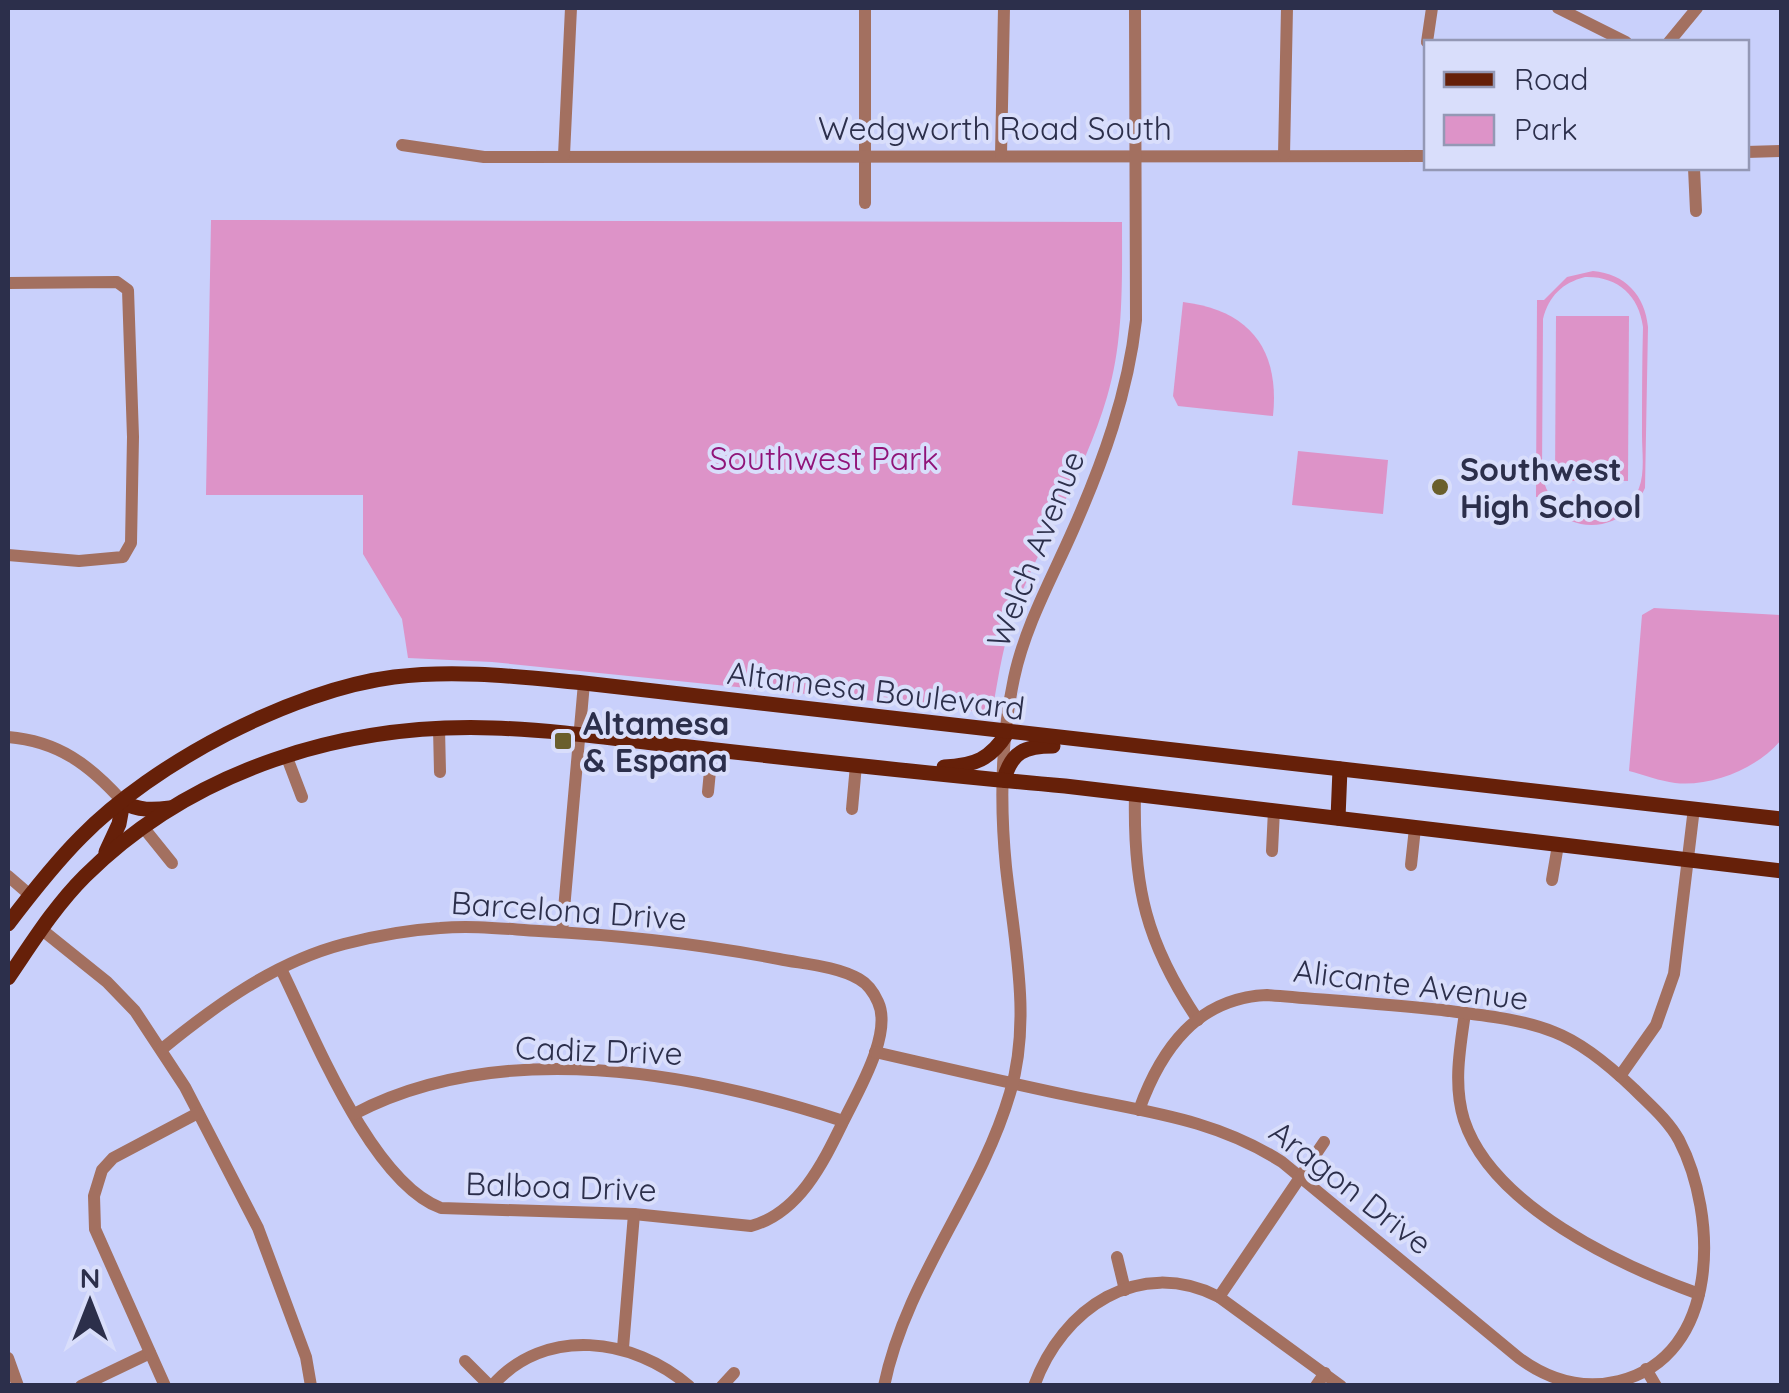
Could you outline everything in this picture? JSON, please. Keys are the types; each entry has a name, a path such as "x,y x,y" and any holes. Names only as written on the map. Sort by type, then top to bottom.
{"main road":[{"name":"Altamesa Boulevard","path":"8,927 30,894 82,835 172,766 223,736 317,694 392,677 440,673 584,683 1782,818"},
{"path":"8,978 41,929 102,860 174,808 228,777 286,755 358,738 439,728 578,734 1274,810 1782,871"},
{"path":"900,770 962,767 982,761 998,748 1007,733"},
{"path":"1004,780 1014,755 1024,748 1086,740"},
{"path":"1338,818 1340,769"},
{"path":"102,860 119,824 124,802 151,810 174,808"},
{"path":"1729,866 1744,858 1782,861"},
{"path":"41,929 33,913 34,899 44,878"},
{"path":"8,927 26,925 41,929"}],"street":[{"path":"564,155 571,8"},
{"path":"865,8 865,203"},
{"path":"1001,155 1004,8"},
{"name":"Welch Avenue","path":"884,1386 914,1294 993,1141 1012,1083 1021,1006 1006,862 1007,733 1014,675 1048,580 1112,430 1126,384 1136,320 1135,8"},
{"path":"1284,155 1287,8"},
{"path":"1427,40 1432,8"},
{"path":"1558,8 1622,40"},
{"path":"1672,40 1697,8"},
{"name":"Wedgworth Road South","path":"402,144 484,157 1424,156"},
{"path":"1749,152 1782,151"},
{"path":"1694,170 1696,211"},
{"path":"8,284 120,284 128,290 131,544 123,558 114,560 8,555"},
{"path":"562,932 584,683"},
{"path":"439,728 440,772"},
{"path":"8,737 49,744 69,753 100,775 124,802"},
{"path":"708,792 712,750"},
{"path":"286,755 302,797"},
{"path":"852,809 856,765"},
{"path":"1135,795 1135,862 1143,904 1164,962 1198,1020"},
{"path":"1620,1076 1643,1047 1665,1003 1677,956 1694,808"},
{"path":"1272,851 1274,810"},
{"path":"143,827 172,863"},
{"path":"1411,866 1415,828"},
{"path":"1552,880 1558,845"},
{"path":"8,876 30,894"},
{"name":"Barcelona Drive","path":"162,1050 205,1014 280,969 337,946 440,928 629,937 754,954 848,974 870,988 881,1009 881,1031 875,1052"},
{"path":"41,929 108,982 135,1011 162,1050 258,1228 306,1357 312,1386"},
{"name":"Balboa Drive","path":"280,969 354,1114 397,1177 441,1208 634,1214 750,1226 761,1223 806,1187 822,1165 875,1052"},
{"name":"Alicante Avenue","path":"1139,1110 1165,1052 1198,1020 1227,1000 1268,995 1466,1013 1556,1032 1620,1076 1664,1118 1688,1162 1703,1225 1705,1249 1699,1294 1679,1339 1646,1369"},
{"path":"1466,1013 1458,1078 1461,1105 1465,1122 1491,1165 1516,1192 1578,1241 1618,1262 1699,1294"},
{"name":"Aragon Drive","path":"875,1052 1230,1132 1300,1176 1536,1370 1571,1383 1605,1384 1646,1369"},
{"name":"Cadiz Drive","path":"354,1114 378,1101 441,1079 528,1071 582,1071 682,1078 751,1092 843,1122"},
{"path":"165,1386 95,1229 94,1196 102,1170 114,1158 198,1112"},
{"path":"1219,1297 1324,1142"},
{"path":"623,1348 634,1214"},
{"path":"1117,1258 1125,1290"},
{"path":"1034,1386 1050,1349 1065,1328 1098,1301 1146,1284 1184,1284 1219,1297 1341,1386"},
{"path":"464,1360 491,1386 522,1361 546,1350 589,1344 623,1348 659,1364 688,1386"},
{"path":"81,1386 150,1353"},
{"path":"8,1358 18,1386"},
{"path":"1646,1369 1656,1386"},
{"path":"722,1386 734,1373"},
{"path":"1316,1386 1324,1373"}],"green space":[{"name":"Southwest Park","path":"211,220 1122,222 1122,288 1113,376 1089,448 1015,608 992,713 492,662 408,658 402,619 363,554 363,495 206,495"},
{"path":"1593,271 1624,282 1643,305 1648,327 1645,488 1624,514 1596,525 1567,519 1543,497 1536,497 1537,300 1544,300 1567,277","holes":["1585,277 1616,284 1631,297 1643,327 1641,482 1629,505 1601,520 1569,513 1556,503 1546,489 1542,471 1543,319 1553,297 1563,287"]},
{"path":"1183,302 1226,314 1256,337 1271,371 1273,416 1178,406 1173,396"},
{"path":"1556,316 1629,316 1628,481 1555,481"},
{"path":"1298,451 1388,460 1383,514 1292,505"},
{"path":"1654,608 1781,615 1781,740 1760,759 1733,774 1704,782 1669,782 1629,771 1642,615"}],"place":[{"name":"Southwest High School","path":"1440,487"},
{"name":"Altamesa & Espana","path":"563,741"}]}
